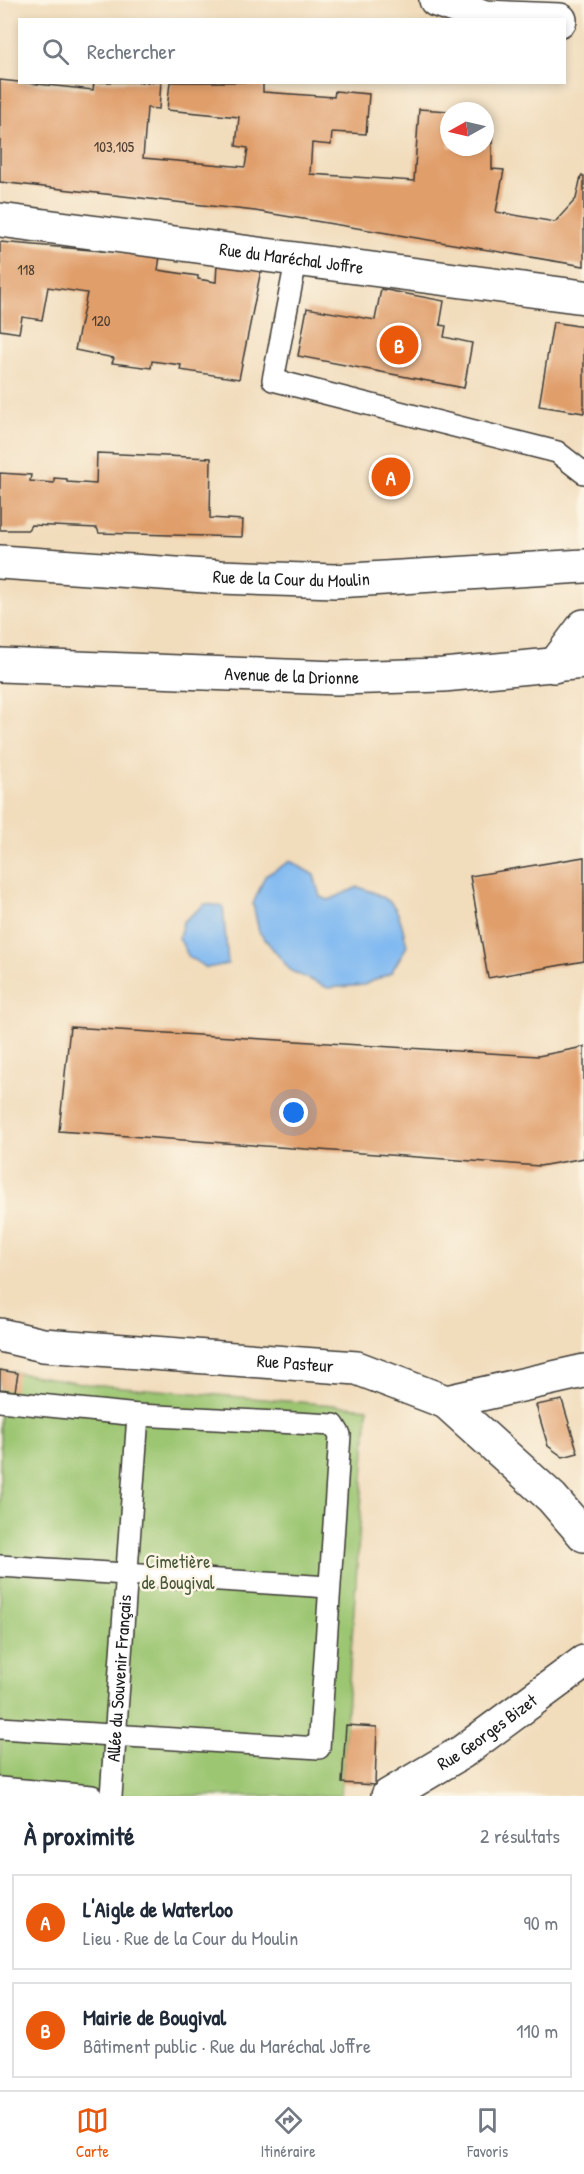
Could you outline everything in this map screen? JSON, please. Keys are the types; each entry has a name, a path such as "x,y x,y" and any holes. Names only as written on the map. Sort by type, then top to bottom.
{"street":[{"path":"436,0 485,17 510,18"},
{"path":"566,20 584,20"},
{"name":"Rue du Maréchal Joffre","path":"0,220 296,261 584,297"},
{"name":"Rue de la Cour du Moulin","path":"0,562 220,577 335,580 584,566"},
{"path":"569,664 584,626"},
{"name":"Avenue de la Drionne","path":"0,665 337,678 443,675 569,664"},
{"name":"Rue Pasteur","path":"0,1335 44,1346 357,1368 446,1402"},
{"path":"446,1402 584,1371"},
{"path":"446,1402 552,1498 584,1535"},
{"name":"Rue Georges Bizet","path":"388,1796 462,1752 584,1662"}],"lane":[{"path":"296,261 273,380 557,452 584,473"},
{"path":"0,1401 138,1415 334,1425 340,1435 319,1748 0,1728"},
{"name":"Allée du Souvenir Français","path":"111,1796 138,1415"},
{"path":"0,1566 329,1587"},
{"path":"0,1788 92,1796"}],"green space":[{"name":"Cimetière de Bougival","path":"0,1370 88,1384 368,1408 341,1796 0,1796"}],"water":[{"path":"290,861 314,875 320,897 329,900 358,887 389,901 398,914 407,946 391,973 364,985 328,988 291,971 259,932 253,904 265,876"},
{"path":"205,904 223,906 228,964 207,968 189,957 179,938 183,922"}],"building":[{"path":"0,80 18,82 18,84 93,90 94,84 161,84 159,109 147,108 143,158 245,167 248,148 236,146 239,117 167,110 170,84 263,84 263,92 334,97 335,91 369,94 366,134 332,132 331,145 312,143 310,174 414,181 419,109 440,110 440,156 492,156 492,169 504,170 496,212 555,222 576,199 581,176 584,176 584,266 255,211 0,182"},
{"path":"0,242 160,256 158,270 198,276 198,279 216,282 217,263 261,270 239,379 180,370 181,365 152,361 151,368 112,363 114,358 75,350 87,293 48,287 42,320 22,317 19,333 0,330"},
{"path":"381,289 444,301 440,325 446,326 444,337 472,343 464,388 298,356 307,308 375,320"},
{"path":"553,322 584,327 584,413 539,406"},
{"path":"97,453 211,458 210,518 243,520 242,537 99,533 97,528 31,525 28,530 0,530 0,473 31,475 30,481 54,483 54,478 67,479 67,482 96,484"},
{"path":"584,857 584,961 488,978 470,876"},
{"path":"70,1027 538,1056 584,1047 584,1158 540,1166 59,1131"},
{"path":"0,1370 18,1373 15,1391 0,1389"},
{"path":"562,1400 578,1453 563,1457 548,1446 536,1405"},
{"path":"346,1725 377,1727 375,1785 342,1783"}],"place":[{"name":"Mairie de Bougival","path":"399,345"},
{"name":"L'Aigle de Waterloo","path":"391,477"}]}
